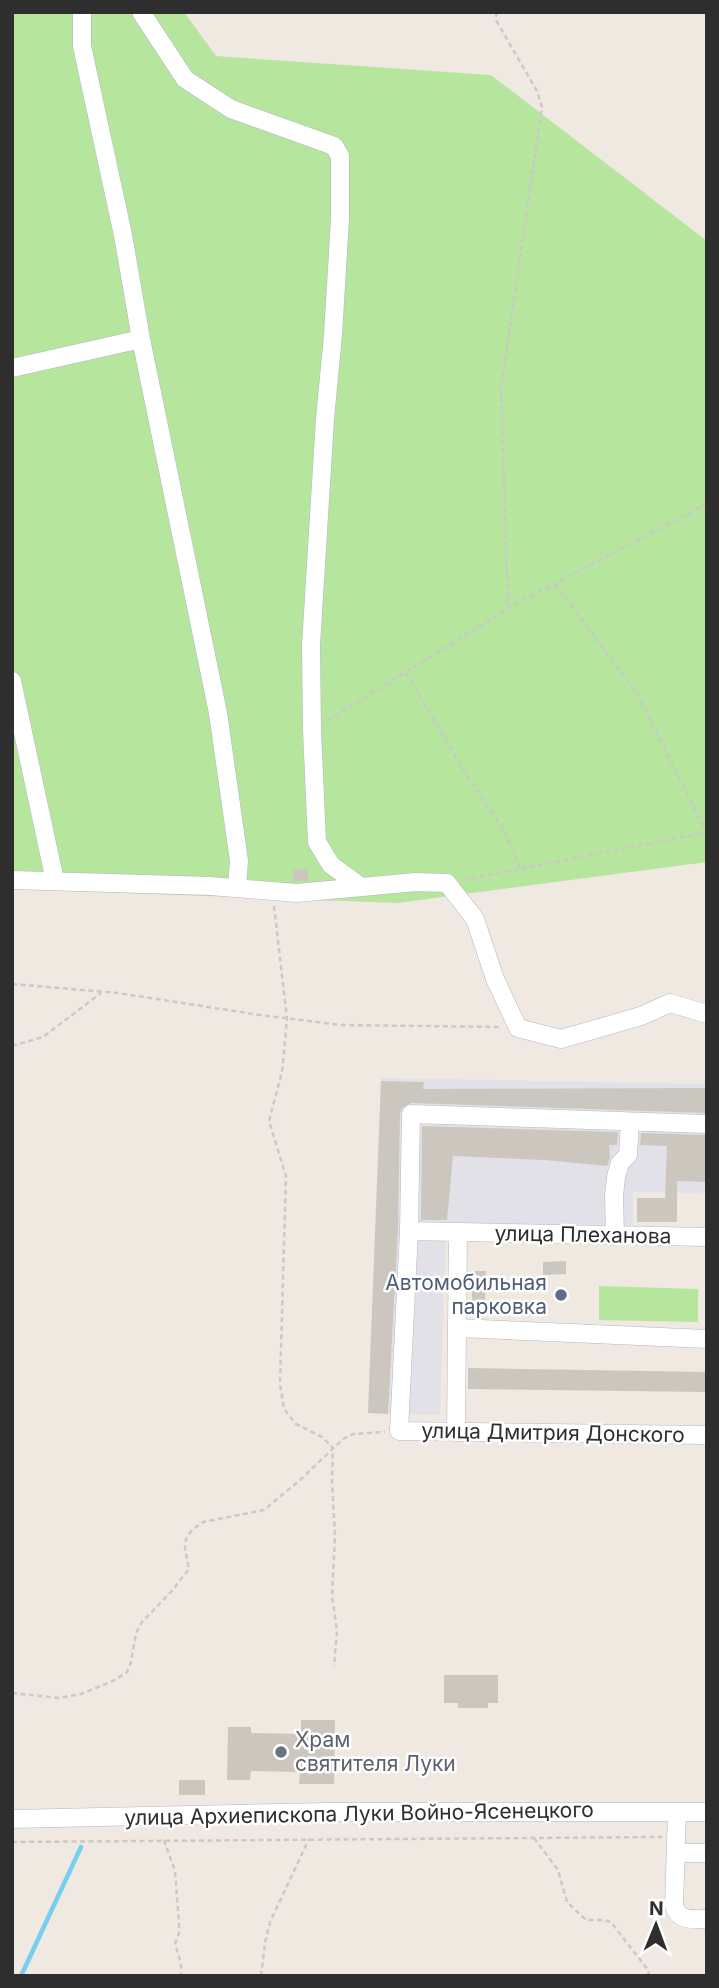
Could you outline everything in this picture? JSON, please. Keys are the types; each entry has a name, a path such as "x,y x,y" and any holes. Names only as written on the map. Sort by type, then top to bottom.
{"street":[{"path":"82,12 82,46 123,235 141,339 218,713 239,861 236,887"},
{"path":"141,12 185,79 231,108 334,146 340,156 341,219 311,645 312,730 317,842 331,865 360,886"},
{"path":"12,368 141,339"},
{"path":"12,681 55,881"},
{"path":"12,880 236,887 298,892 416,882 447,883 475,919 495,979 519,1028 561,1039 641,1016 670,1003 707,1014"},
{"path":"399,1432 409,1231 411,1114 707,1124"},
{"path":"615,1236 614,1196 620,1163 628,1155 630,1122"},
{"name":"улица Плеханова","path":"409,1231 707,1237"},
{"path":"456,1432 458,1233"},
{"path":"457,1328 707,1339"},
{"name":"улица Дмитрия Донского","path":"399,1432 707,1435"},
{"name":"улица Архиепископа Луки Войно-Ясенецкого","path":"12,1819 324,1812 707,1812"},
{"path":"677,1812 674,1906 681,1918 707,1919"},
{"path":"676,1845 707,1853"}],"path":[{"path":"496,12 497,22 537,91 542,107 501,389 508,609"},
{"path":"312,730 508,609 707,504"},
{"path":"555,584 638,693 707,834"},
{"path":"406,673 466,774 505,832 520,869"},
{"path":"447,883 707,834"},
{"path":"273,902 287,1019 282,1072 270,1121 286,1176 280,1384 284,1409 296,1424 323,1437 333,1448 335,1535 331,1596 337,1631 334,1666"},
{"path":"12,984 102,992 341,1026 519,1028"},
{"path":"12,1046 43,1037 102,992"},
{"path":"12,1693 59,1698 81,1694 127,1672 136,1633 142,1622 189,1569 185,1549 186,1539 192,1531 203,1522 264,1510 343,1439 353,1434 399,1432"},
{"path":"12,1842 534,1838 676,1845"},
{"path":"534,1838 558,1870 567,1902 586,1920 611,1922 648,1970 649,1976"},
{"path":"261,1976 270,1922 309,1839"},
{"path":"164,1840 175,1871 179,1923 175,1944 181,1963 181,1976"}],"shaded area":[{"path":"381,1078 707,1084 707,1186 701,1193 633,1192 633,1229 446,1226 440,1415 368,1413"}],"green space":[{"path":"12,12 184,12 216,56 491,75 707,241 707,862 397,903 12,889"},
{"path":"599,1286 698,1289 698,1322 599,1320"}],"building":[{"path":"293,869 308,869 308,881 293,881"},
{"path":"381,1081 424,1082 423,1089 707,1088 707,1113 411,1103 402,1108 388,1414 368,1413"},
{"path":"422,1126 618,1132 617,1145 609,1145 610,1158 607,1166 453,1156 447,1220 421,1220"},
{"path":"641,1133 707,1135 707,1182 677,1181 677,1222 637,1222 637,1198 665,1198 667,1146 640,1145"},
{"path":"566,1261 566,1274 543,1275 543,1262"},
{"path":"469,1271 486,1271 485,1304 472,1304"},
{"path":"468,1368 707,1372 707,1392 468,1389"},
{"path":"444,1675 498,1675 498,1703 488,1703 488,1708 458,1708 458,1703 444,1703"},
{"name":"Храм святителя Луки","path":"301,1720 335,1720 334,1784 299,1784 300,1772 251,1771 250,1780 227,1780 228,1727 251,1727 251,1733 301,1734"},
{"path":"179,1780 205,1780 205,1795 179,1795"}],"waterway":[{"path":"21,1976 81,1847"}],"place":[{"name":"Автомобильная парковка","path":"561,1295"},
{"name":"Храм святителя Луки","path":"281,1752"}]}
